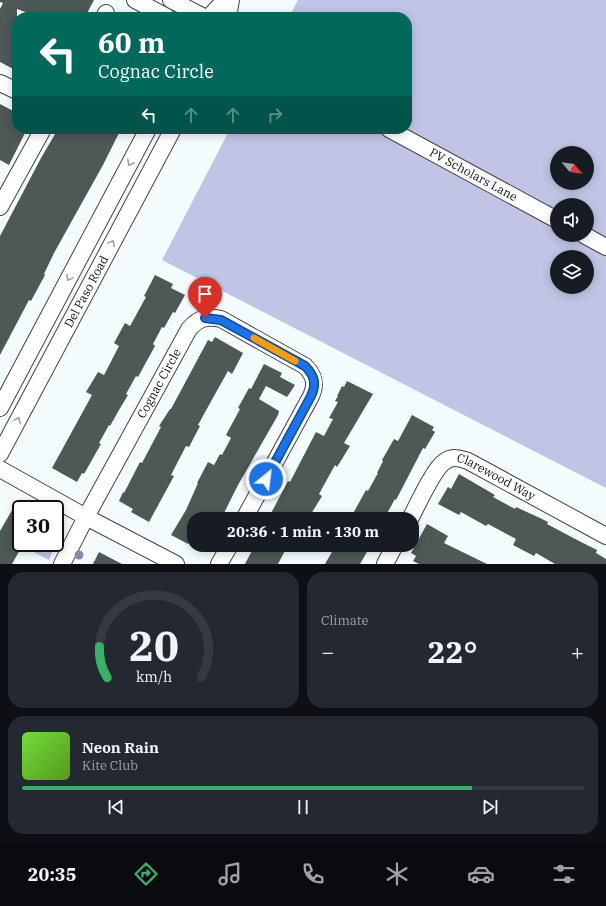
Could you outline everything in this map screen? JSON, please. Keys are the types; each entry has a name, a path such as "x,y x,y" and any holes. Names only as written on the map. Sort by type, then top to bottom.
{"street":[{"path":"135,0 158,12"},
{"path":"171,0 194,12"},
{"path":"214,12 225,0"},
{"path":"229,12 231,0"},
{"path":"0,83 12,89"},
{"path":"0,207 40,134"},
{"name":"Del Paso Road","path":"0,408 145,134"},
{"name":"Del Paso Road","path":"0,454 170,134"},
{"name":"PV Scholars Lane","path":"398,134 550,216"},
{"path":"594,240 606,247"},
{"name":"Cognac Circle","path":"62,564 86,517 189,329 196,322 205,318 215,318 221,320 305,366 311,372 315,381 314,391 248,512"},
{"name":"Clarewood Way","path":"414,512 438,468 445,461 453,458 462,458 606,536"},
{"path":"0,469 86,517 176,564"},
{"path":"219,564 226,552"},
{"path":"385,564 392,552"}],"shaded area":[{"path":"298,0 606,0 606,488 162,260 227,134 412,134 412,12 292,12"},
{"path":"35,552 52,552 49,560"}],"building":[{"path":"0,0 94,0 88,12 25,12 17,9 17,12 12,12 12,68 0,62 0,9 3,3 0,2"},
{"path":"0,104 12,110 12,134 24,134 9,165 0,160"},
{"path":"55,134 118,134 54,253 44,274 45,275 31,301 29,300 0,355 0,236"},
{"path":"155,275 173,284 171,288 185,295 175,313 173,312 164,328 162,327 153,344 155,346 138,377 136,376 126,394 128,395 99,443 101,444 84,474 82,473 77,482 52,468 92,395 86,392 98,372 104,375 119,346 114,343 125,323 130,326 146,297 144,296"},
{"path":"215,337 243,353 232,374 228,371 198,425 200,426 189,447 186,446 171,475 174,476 149,522 131,512 133,509 119,501 140,462 142,463 161,427 159,426 171,409 208,340 212,342"},
{"path":"264,364 282,373 280,377 295,385 287,397 266,386 259,399 279,411 278,415 238,485 224,512 187,512 187,543 171,535 186,510 197,483 208,462 214,465 220,454 222,455 231,438 226,435 240,409 238,408 249,388 251,389"},
{"path":"347,381 373,394 344,443 350,446 337,467 335,465 319,494 322,496 312,512 272,512 288,481 290,482 316,432 324,436 333,419 329,418 338,402 335,401 337,396 342,386 344,387"},
{"path":"412,415 434,427 432,430 435,432 425,449 423,448 396,500 395,499 388,512 354,512 366,490 368,491 378,473 383,461 382,460 394,439 398,441"},
{"path":"459,474 495,495 493,497 515,509 516,507 548,522 547,524 597,550 596,553 606,559 606,564 555,564 536,553 534,556 513,545 516,539 488,524 486,526 461,512 459,515 438,504 448,487 451,489"},
{"path":"12,510 12,552 19,552 12,564 0,564 0,531"},
{"path":"427,524 448,536 444,543 487,564 419,564 413,561 416,556 411,553 419,552 419,538"},
{"path":"99,552 122,564 93,564"},
{"path":"251,552 284,552 278,564 245,564"},
{"path":"332,552 367,552 360,564 325,564"}],"slow traffic":[{"path":"254,338 295,361"}],"route":[{"path":"205,318 215,318 221,320 305,366 311,372 315,381 314,391 266,479"}]}
